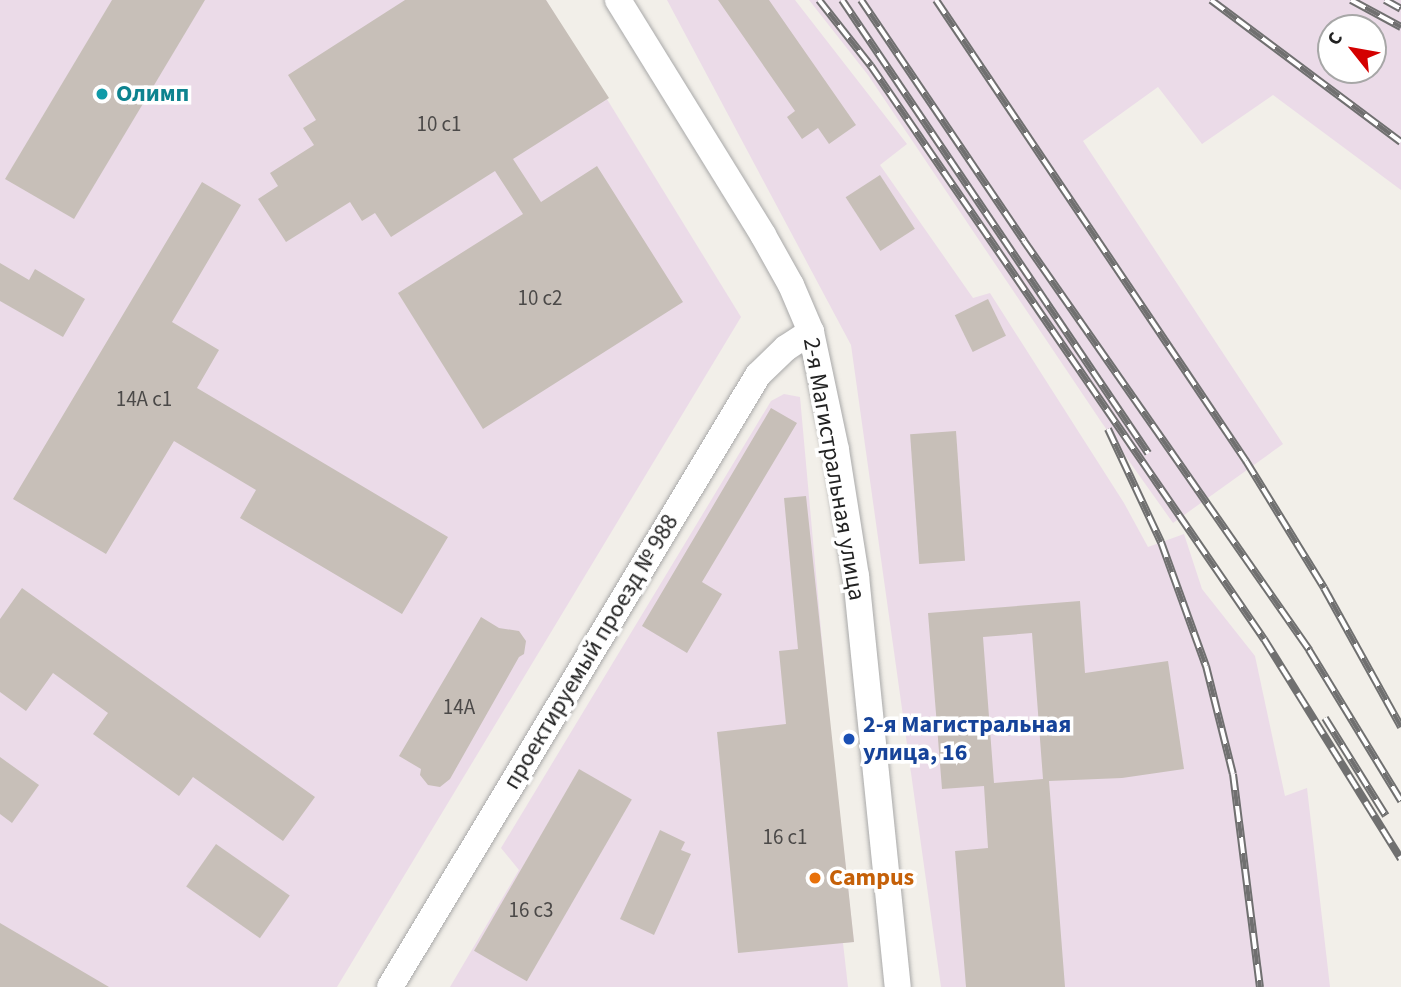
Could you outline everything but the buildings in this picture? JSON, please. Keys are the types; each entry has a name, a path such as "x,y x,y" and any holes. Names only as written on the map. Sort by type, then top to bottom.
{"street":[{"name":"2-я Магистральная улица","path":"618,0 763,235 811,332 835,450 856,576 898,987"},
{"name":"проектируемый проезд № 988","path":"390,987 758,374 786,348 811,332"}],"shaded area":[{"path":"0,0 546,0 741,317 337,987 0,987"},
{"path":"667,0 795,0 907,144 880,165 973,298 990,293 1124,503 1148,547 1184,534 1202,589 1255,656 1285,796 1307,788 1330,987 941,987 851,345"},
{"path":"809,0 1401,0 1401,190 1273,95 1202,144 1158,87 1083,141 1283,444 1173,523 1102,423 868,75"},
{"path":"784,394 800,397 829,718 854,942 843,943 848,987 450,987 519,870 501,848 771,401"}],"railway":[{"path":"819,0 871,66 1264,639 1401,859"},
{"path":"842,0 1148,453"},
{"path":"861,0 1024,241 1309,650 1401,801"},
{"path":"936,0 1246,461 1324,588 1401,727"},
{"path":"1211,0 1401,142"},
{"path":"1351,0 1401,27"},
{"path":"1385,0 1401,9"},
{"path":"1108,429 1161,542 1206,666 1233,774 1260,987"},
{"path":"1325,718 1386,816"}],"place":[{"name":"Олимп","path":"102,94"},
{"name":"2-я Магистральная улица, 16","path":"849,739"},
{"name":"Campus","path":"815,878"}]}
